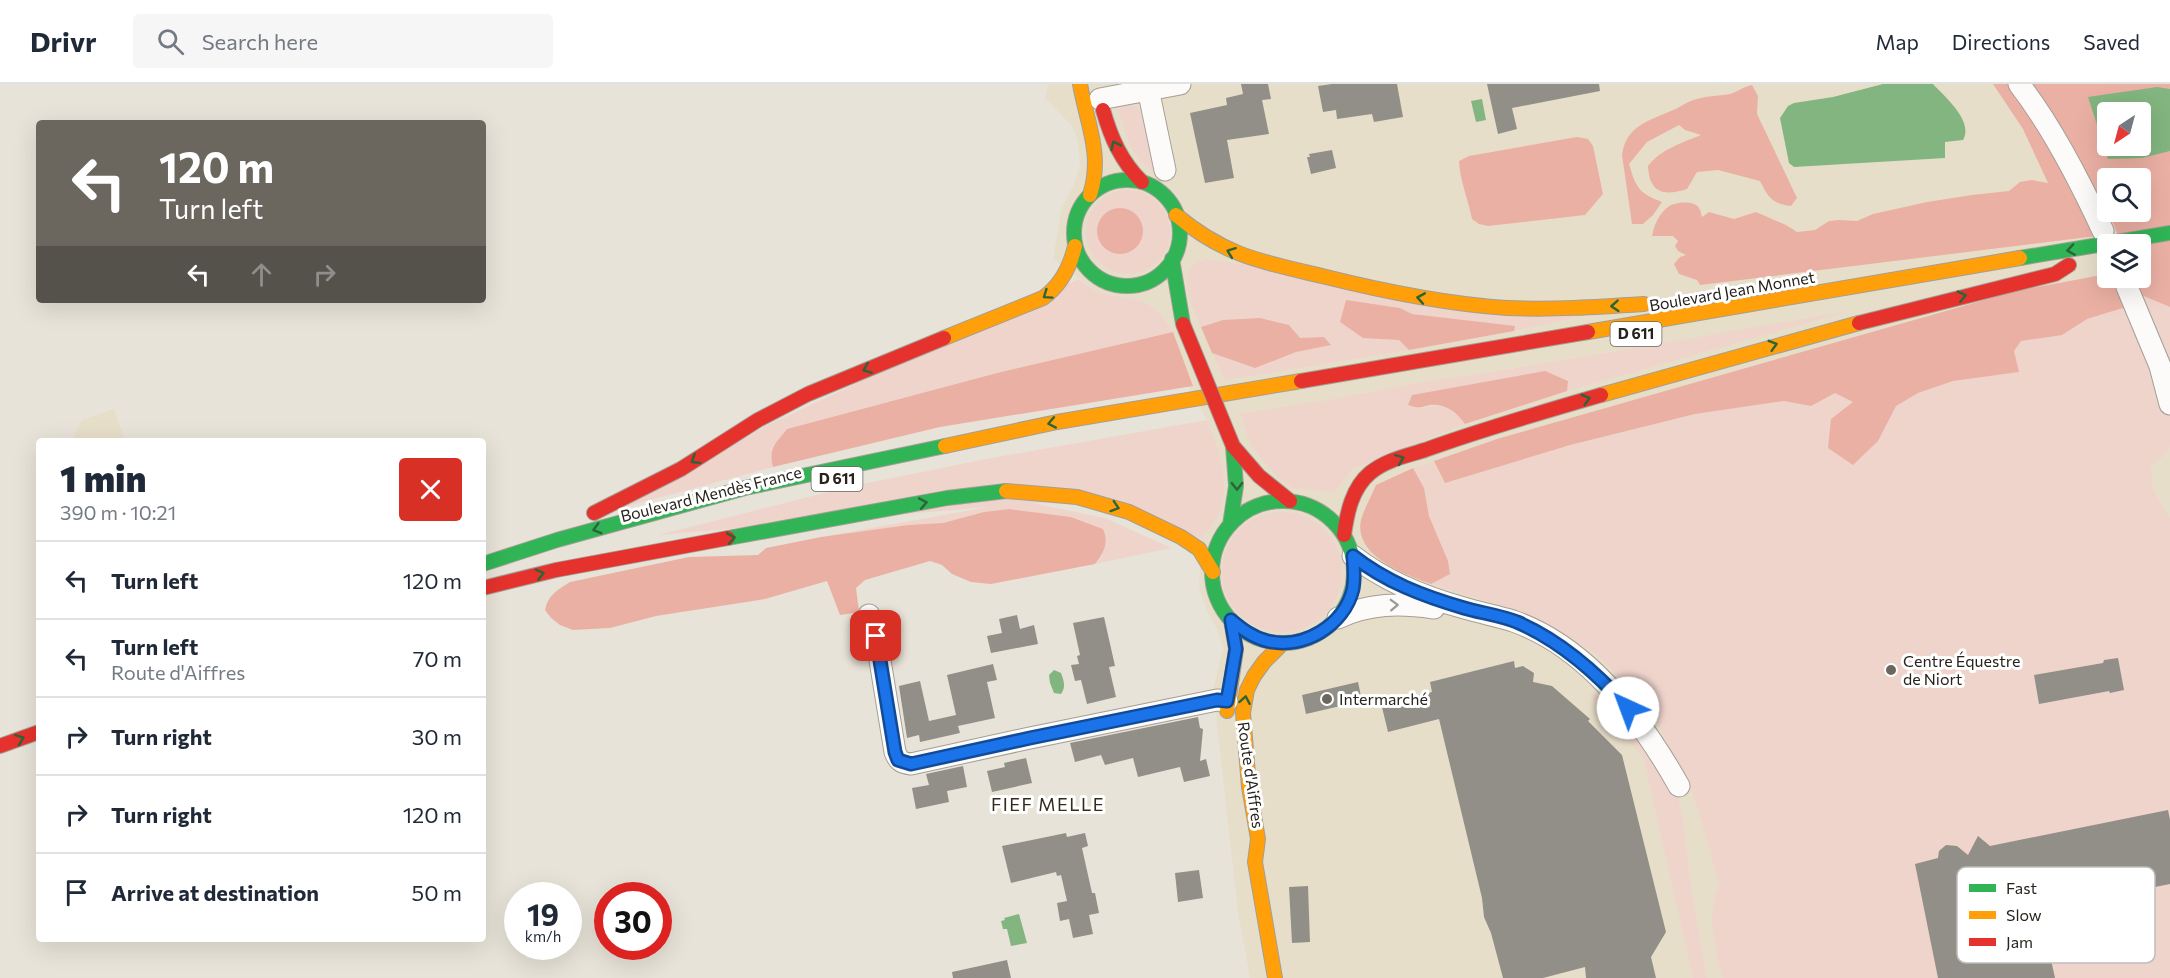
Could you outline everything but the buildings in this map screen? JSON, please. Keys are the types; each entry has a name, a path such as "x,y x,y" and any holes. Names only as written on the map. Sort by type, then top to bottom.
{"main road":[{"path":"1080,84 1094,96 1117,151 1129,170 1166,198 1176,215 1198,236 1247,258 1364,287 1427,299 1488,307 1587,308 1662,302"},
{"path":"1094,96 1093,141 1097,168 1096,180 1076,218 1075,246 1080,258 1097,277 1121,285 1134,285 1156,277 1172,259 1179,238 1176,215"},
{"path":"1090,195 1109,183 1120,180 1142,182"},
{"name":"Boulevard Jean Monnet","path":"1195,404 1881,281 2170,233"},
{"path":"2151,248 2170,245"},
{"path":"486,554 550,532 633,495 681,469 758,420 808,394 1043,298 1052,293 1061,282 1068,270 1075,246"},
{"name":"Boulevard Jean Monnet","path":"1195,404 2097,258"},
{"path":"1172,259 1183,324 1233,446 1250,467 1276,491 1290,501 1319,511 1333,521 1344,535 1353,556 1353,589 1347,604 1338,618 1326,629 1312,637 1283,644 1254,636 1231,620 1217,597 1213,572 1217,547 1230,525 1236,508 1237,488 1233,446"},
{"path":"1344,535 1346,519 1355,493 1364,479 1376,468 1392,461 1484,429 1667,375 1850,324 2055,274 2075,261"},
{"path":"1720,295 1864,277 1881,281"},
{"path":"1134,285 1155,296"},
{"path":"1167,306 1183,324"},
{"name":"Boulevard Mendès France","path":"486,563 557,540 745,488 1057,422 1195,404"},
{"name":"Boulevard Mendès France","path":"486,574 748,500 882,468 1195,404"},
{"path":"486,587 556,570 947,498 1010,490 1077,496 1129,512 1181,537 1199,549 1213,572"},
{"path":"1230,525 1255,507 1270,502 1290,501"},
{"name":"Route d'Aiffres","path":"1227,724 1227,701 1236,649 1231,620"},
{"name":"Route d'Aiffres","path":"1255,862 1258,839 1249,787 1244,700 1254,676 1264,662 1283,644"},
{"path":"0,734 36,721"},
{"path":"0,746 36,733"},
{"name":"Route d'Aiffres","path":"1245,842 1255,862 1275,978"}],"street":[{"path":"1094,96 1180,84"},
{"path":"2019,84 2032,101 2066,158 2103,231"},
{"path":"1148,87 1165,170"},
{"path":"2127,288 2160,366 2170,404"},
{"path":"1353,556 1379,575 1398,585 1466,609 1517,622 1560,645 1579,659 1636,718 1658,749 1679,786"},
{"path":"1338,618 1361,609 1390,605 1466,609"},
{"path":"869,615 876,636 895,752 898,760 904,764 1205,703 1227,701"}],"shaded area":[{"path":"1048,84 2033,84 2097,195 2097,222 2112,222 2117,234 2097,234 2097,288 2137,288 2139,294 2170,307 2170,978 1250,978 1238,912 1213,689 1223,648 1199,588 1207,420 1141,301 1099,293 1053,259 1061,210 1075,182 1080,165 1078,140 1072,126 1045,98"},
{"path":"1883,84 1933,84 1962,117 1965,125 1963,140 1945,142 1945,158 1794,167 1789,163 1780,118 1788,106"},
{"path":"1993,84 2012,84 2038,118 2097,236 1700,285 1697,280 1679,274 1674,264 1680,257 1686,255 1678,251 1675,246 1678,241 1673,236 1652,236 1662,213 1671,205 1680,203 1697,205 1702,217 1709,212 1734,219 1756,212 1797,232 1815,230 1829,221 1857,221 1873,214 1927,202 2009,191 2020,182 2032,180 2048,183 2023,129"},
{"path":"2033,84 2170,84 2170,307 2139,294 2137,288 2151,288 2151,234 2117,234 2112,222 2151,222 2151,168 2097,168 2097,195"},
{"path":"1752,85 1758,96 1757,114 1797,198 1791,206 1779,204 1771,199 1760,181 1718,170 1697,172 1687,189 1664,192 1654,187 1648,166 1653,160 1665,151 1701,135 1685,130 1679,125 1647,142 1629,164 1639,188 1648,196 1662,202 1643,224 1632,224 1622,155 1624,145 1633,131 1646,122 1693,100 1730,94"},
{"path":"2157,87 2170,89 2170,151 2151,156 2151,102 2097,102 2097,125 2088,97"},
{"path":"1482,99 1486,120 1476,122 1471,101"},
{"path":"1127,103 1137,107 1141,113 1156,173 1135,154 1127,138 1118,111 1122,105"},
{"path":"1577,137 1588,139 1593,146 1603,194 1585,215 1488,226 1472,219 1462,183 1459,161 1469,156"},
{"path":"2107,156 2150,156 2142,158 2108,159"},
{"path":"1128,190 1151,197 1163,209 1170,232 1163,255 1151,267 1128,274 1105,267 1093,255 1086,232 1093,209 1105,197"},
{"path":"1120,208 1136,215 1143,231 1136,247 1120,254 1104,247 1097,231 1104,215"},
{"path":"1206,259 1591,314 1514,331 1412,314 1400,308 1346,300 1341,322 1363,338 1399,340 1409,350 1225,380 1212,353 1255,367 1296,352 1330,344 1324,337 1300,338 1223,320 1201,327 1187,288 1187,279 1190,270"},
{"path":"2097,276 2097,288 2117,288 2126,307 2087,319 2062,335 2021,341 2014,351 2019,372 1953,381 1918,393 1896,406 1878,441 1853,465 1828,448 1831,419 1853,402 1835,393 1811,406 1784,401 1695,414 1570,445 1445,483 1434,461 1497,439 2016,291"},
{"path":"1078,279 1099,293 1141,301 1152,307 1161,314 1173,332 997,373 787,429 773,467 624,507 766,426"},
{"name":"Centre Équestre de Niort","path":"2139,294 2170,307 2170,446 2167,453 2151,466 2153,490 2170,519 2170,978 1722,978 1712,920 1719,886 1689,783 1655,719 1597,655 1566,635 1509,608 1431,584 1450,574 1448,561 1429,516 1424,488 1413,468 1434,461 1445,483 1570,445 1695,414 1784,401 1811,406 1835,393 1854,401 1878,441 1896,406 1918,393 1953,381 2019,372 2014,351 2021,341 2062,335 2087,319 2126,307"},
{"path":"1346,300 1400,308 1412,314 1515,326 1514,331 1409,350 1399,340 1363,338 1340,322"},
{"path":"1853,310 1567,391 1469,385 1412,395 1419,409 1439,406 1456,413 1465,424 1352,469 1335,492 1293,488 1280,480 1251,446 1240,414 1548,363"},
{"path":"1260,318 1289,325 1300,338 1324,337 1331,345 1296,352 1255,368 1212,353 1201,327 1223,320"},
{"path":"1173,332 1193,386 940,427 773,467 772,450 787,429 997,373"},
{"path":"1545,371 1568,381 1567,391 1465,424 1457,414 1446,407 1408,405 1412,395"},
{"path":"114,409 124,438 75,438 74,435 82,420"},
{"path":"1207,420 1222,468 1224,492 1218,516 1201,539 1107,497 658,535 848,487 986,459"},
{"path":"1413,468 1424,488 1429,516 1448,561 1450,574 1431,584 1396,569 1373,554 1365,544 1361,533 1362,516 1376,485"},
{"path":"1022,501 1105,518 1171,548 1095,564 1102,556 1103,529 1071,517 1009,509 984,512 943,523 908,525 821,537"},
{"path":"1009,509 1071,517 1103,529 1106,538 1103,552 1095,564 991,584 971,582 952,574 942,565 930,561 865,580 856,588 859,612 840,615 827,581 765,599 656,616 610,628 573,630 560,625 545,610 557,590 570,582 689,557 758,555 766,548 821,537 908,525 943,523 984,512"},
{"path":"1282,512 1305,517 1324,530 1337,549 1342,572 1337,595 1324,614 1305,627 1282,632 1259,627 1240,614 1227,595 1222,572 1227,549 1240,530 1259,517"},
{"path":"1054,670 1061,673 1063,679 1064,686 1061,694 1054,693 1050,683 1049,675"},
{"path":"1594,694 1617,713 1627,725 1669,789 1674,789 1678,799 1707,978 1693,978 1643,757 1591,696"},
{"path":"1019,914 1027,943 1011,946 1007,929 1003,929 1001,921"}],"traffic: fast":[{"path":"1127,180 1147,184 1164,196 1176,213 1180,233 1176,253 1164,270 1147,282 1127,286 1107,282 1090,270 1078,253 1074,233 1078,213 1090,196 1107,184 1127,180"},
{"path":"2020,258 2170,233"},
{"path":"1172,259 1183,324"},
{"path":"486,563 557,540 745,488 945,446"},
{"path":"1230,525 1236,486 1233,446"},
{"path":"728,538 947,498 1006,491"},
{"path":"1283,501 1310,507 1333,522 1348,545 1354,572 1348,599 1333,622 1310,637 1283,643 1256,637 1233,622 1218,599 1212,572 1218,545 1233,522 1256,507 1283,501"}],"traffic: slow":[{"path":"1080,84 1094,152 1094,180 1090,195"},
{"path":"1176,215 1211,240 1245,256 1367,287 1413,296 1507,308 1644,304"},
{"path":"944,338 1043,298 1064,275 1075,246"},
{"path":"1588,332 2020,258"},
{"path":"1601,395 1859,323"},
{"path":"945,446 1057,422 1301,381"},
{"path":"1006,491 1077,497 1129,512 1181,537 1199,549 1213,572"},
{"path":"1227,711 1236,649 1231,620"},
{"path":"1275,978 1255,862 1258,839 1249,787 1243,713 1247,690 1254,676 1283,643"}],"traffic: jam":[{"path":"1103,110 1118,149 1128,166 1142,182"},
{"path":"1859,323 2055,274 2069,265"},
{"path":"1183,324 1233,446"},
{"path":"1301,381 1588,332"},
{"path":"594,513 681,469 758,420 808,394 944,338"},
{"path":"1344,535 1355,493 1364,479 1383,465 1491,428 1601,395"},
{"path":"1233,446 1259,476 1290,501"},
{"path":"486,587 556,570 728,538"},
{"path":"0,746 36,733"}],"place":[{"name":"Centre Équestre de Niort","path":"1891,670"},
{"name":"Intermarché","path":"1327,699"}],"district":[{"name":"FIEF MELLE","path":"1048,805"}],"route":[{"path":"876,636 895,752 898,760 904,764 911,764 1217,700 1227,701 1236,649 1231,620 1254,636 1267,641 1283,644 1312,637 1326,629 1338,618 1347,604 1353,589 1353,556 1379,575 1398,585 1466,609 1517,622 1560,645 1579,659 1628,708"}]}
